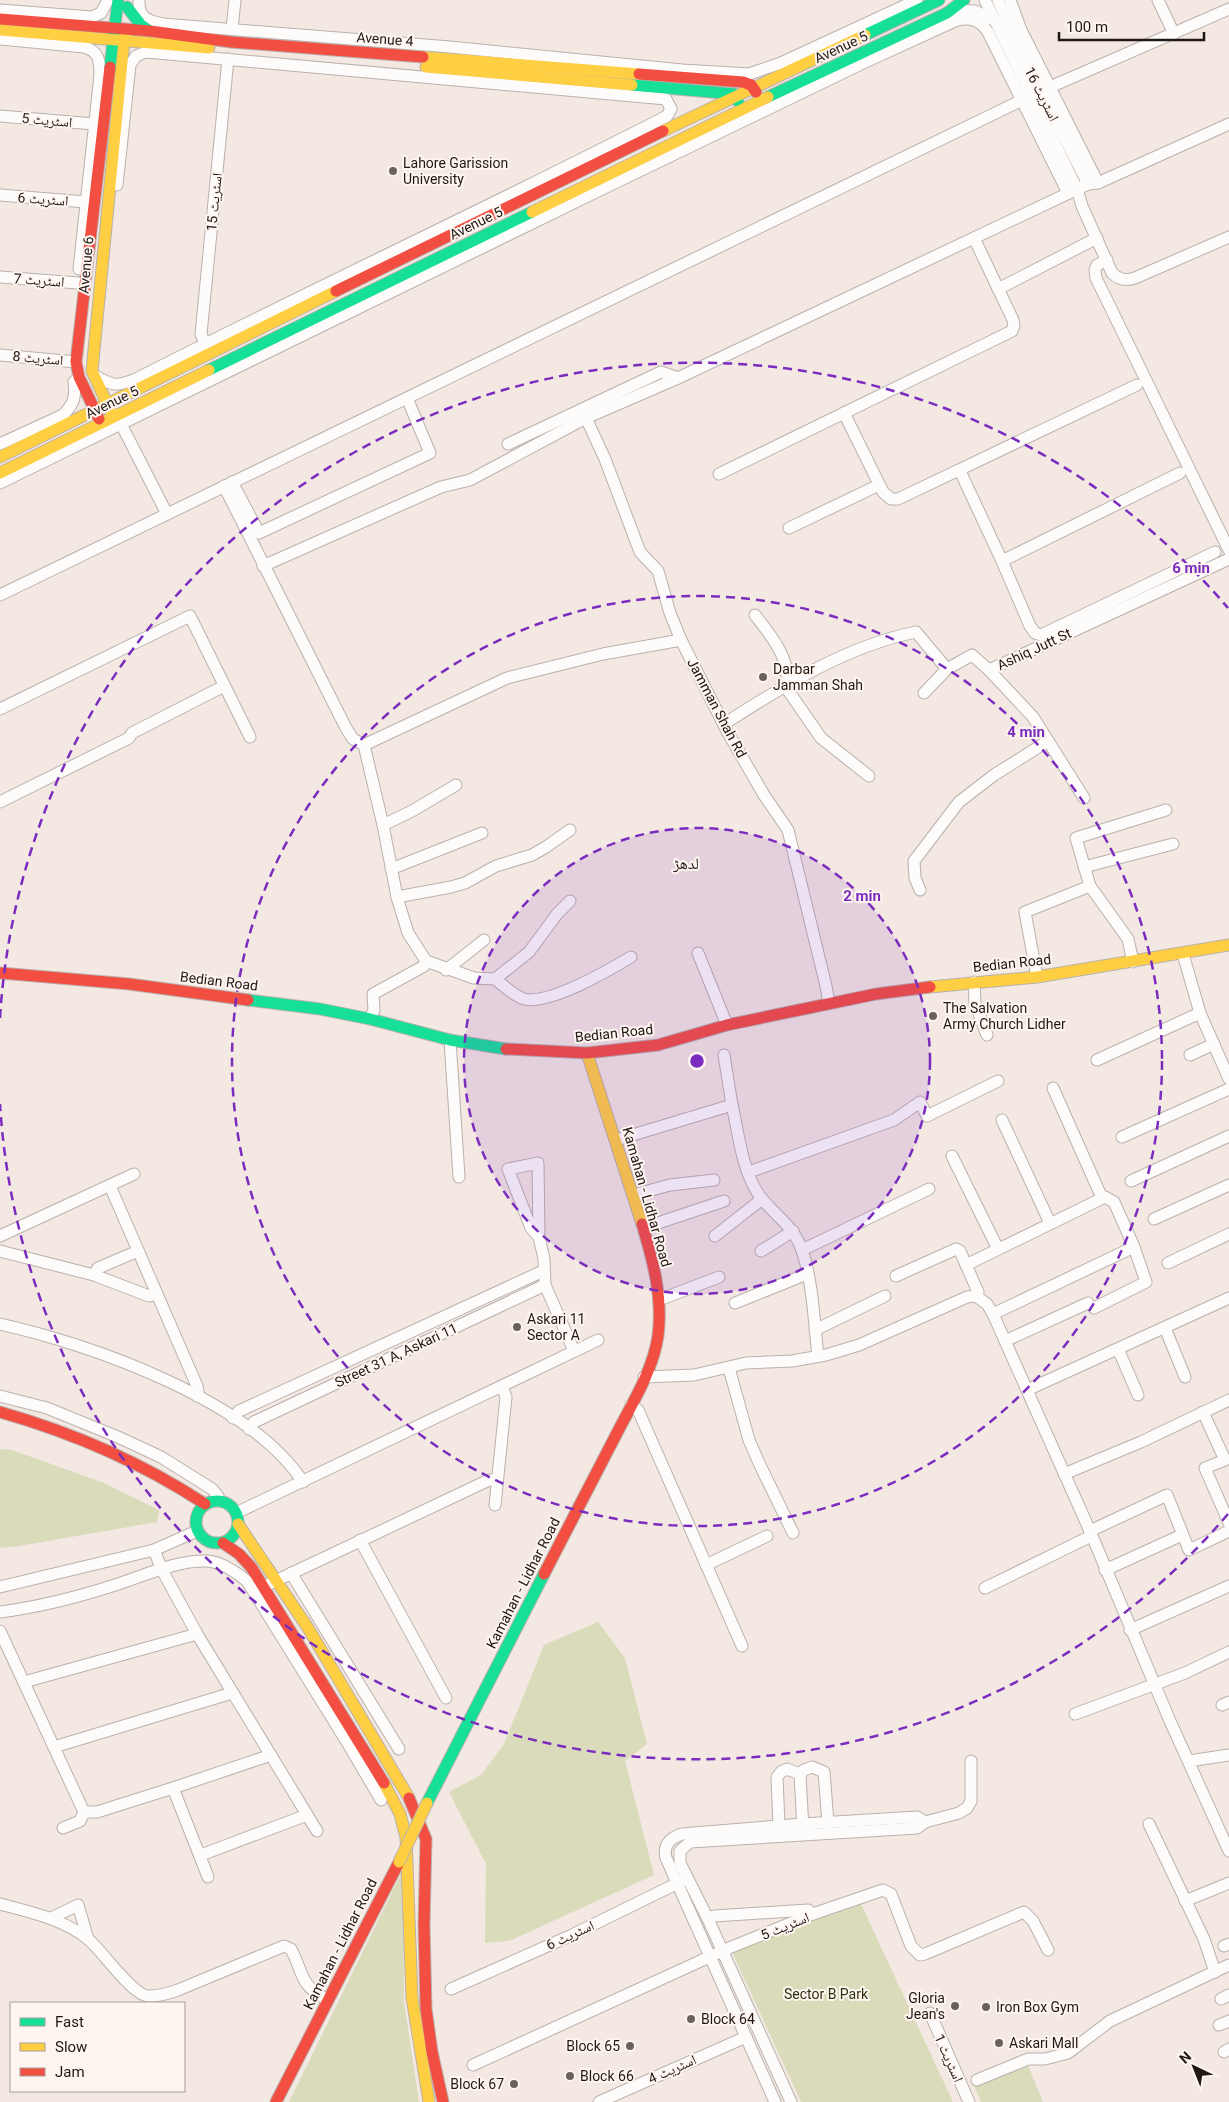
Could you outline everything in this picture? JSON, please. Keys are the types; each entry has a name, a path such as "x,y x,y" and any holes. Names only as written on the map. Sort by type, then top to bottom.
{"main road":[{"name":"Avenue 5","path":"0,456 54,425 107,405 139,384 938,0"},
{"name":"Avenue 5","path":"0,473 102,424 117,421 760,100 953,10 964,0"},
{"path":"144,43 130,53 115,72 92,32 120,2 150,31"},
{"name":"Avenue 6","path":"117,421 92,374 120,2"},
{"name":"Avenue 4","path":"0,18 119,35 157,49 727,92 736,96"},
{"name":"Avenue 4","path":"119,35 163,28 231,42 743,82 753,88"},
{"name":"Avenue 4","path":"0,30 77,41 92,32"},
{"path":"852,41 857,56"},
{"name":"Avenue 6","path":"102,424 79,377 74,361 115,72"},
{"path":"753,88 760,100"},
{"path":"736,96 742,109"},
{"name":"Bedian Road","path":"0,973 129,984 320,1009 370,1019 450,1040 509,1050 586,1054 658,1044 727,1026 886,992 974,982 1037,978 1229,945"},
{"name":"Kamahan - Lidhar Road","path":"276,2102 631,1405 653,1355 658,1336 658,1300 643,1228 616,1140 586,1054"},
{"path":"0,1412 69,1434 105,1448 172,1482 202,1508"},
{"path":"0,1421 68,1441 104,1456 202,1508"},
{"path":"237,1518 234,1536 222,1543 211,1543 205,1540 198,1532 196,1518 202,1508 218,1500 229,1504 308,1628 400,1780 416,1811 426,1839 427,1882 424,1967 426,2009 432,2052 443,2102"},
{"path":"222,1543 244,1558 373,1766 400,1814 406,1837 408,1860 412,1998 429,2102"}],"street":[{"path":"139,0 139,10 144,17 163,28 232,30 450,47 682,70 750,74 780,63 917,0"},
{"path":"232,30 236,0"},
{"name":"اسٹریٹ 16","path":"985,0 994,20 1037,94 1083,187"},
{"path":"1158,0 1174,34"},
{"name":"اسٹریٹ 16","path":"1005,1 1037,94"},
{"path":"0,10 92,17 120,2"},
{"path":"0,595 1037,94 1229,8"},
{"path":"953,10 975,11 994,20"},
{"path":"0,483 117,421 843,72 957,20 972,19 983,25 1037,94 1083,187 1082,206 1117,277 1129,280 1229,236"},
{"path":"0,39 77,41 95,52 100,60 115,72"},
{"path":"74,361 78,283 94,124 115,72 130,65 136,56 157,49 228,59 666,98 671,109 667,116 604,149 205,344 139,384 115,385 92,374"},
{"name":"اسٹریٹ 15","path":"205,344 201,334 228,59"},
{"name":"اسٹریٹ 5","path":"0,116 94,124"},
{"path":"264,566 441,486 470,480 586,418 678,378 1083,187 1229,124"},
{"name":"اسٹریٹ 6","path":"0,196 86,202"},
{"path":"720,474 1012,332 1013,320 974,238"},
{"path":"998,289 1097,238"},
{"path":"1107,260 1096,266 1096,278 1172,430 1229,550"},
{"name":"اسٹریٹ 7","path":"0,277 78,283"},
{"name":"اسٹریٹ 8","path":"0,355 74,361"},
{"path":"508,444 661,372 678,378"},
{"path":"1,442 54,425 69,408 76,393 74,382 79,377"},
{"path":"844,413 879,485 887,496 898,499 960,471 1137,384"},
{"path":"228,484 259,533 430,453 407,398"},
{"name":"Jamman Shah Rd","path":"586,418 608,468 640,552 658,571 670,613 681,640 724,724 764,795 788,830 829,1003"},
{"name":"Avenue 6","path":"117,421 167,514"},
{"path":"960,471 1002,560 1030,626 1035,633 1041,635 1215,552"},
{"path":"1002,560 1180,473"},
{"path":"228,484 264,566 346,728 353,739 364,745 397,896 408,933 426,961 446,970 474,978 495,979 525,999 547,997 598,977 631,956"},
{"path":"789,528 879,485"},
{"name":"Ashiq Jutt St","path":"947,669 972,655 989,670 1229,559"},
{"path":"755,615 775,640 787,673 786,686 821,738 869,776"},
{"path":"0,709 190,616 250,737"},
{"path":"724,724 808,672 861,648 916,632 947,669 924,693"},
{"path":"364,745 507,678 603,654 681,640"},
{"path":"989,670 1033,717 1084,798"},
{"path":"0,802 129,738 132,733 224,686"},
{"path":"920,890 915,878 914,861 959,802 994,775 1048,741"},
{"path":"383,825 412,811 456,785"},
{"path":"1133,962 1128,938 1090,886 1076,838 1166,810"},
{"path":"397,896 451,888 465,883 496,866 532,855 546,848 570,830"},
{"path":"391,869 482,833"},
{"path":"1084,867 1173,844"},
{"path":"1037,978 1025,912 1090,886"},
{"path":"495,979 529,952 557,914 570,901"},
{"path":"446,970 484,940"},
{"path":"698,953 727,1026"},
{"path":"1183,954 1200,1013 1229,1079"},
{"path":"370,1019 374,1010 373,994 424,966 426,961"},
{"path":"974,982 975,1003 987,1036"},
{"path":"1097,1060 1200,1013"},
{"path":"450,1040 459,1177"},
{"path":"1190,1055 1214,1044"},
{"path":"724,1055 732,1105 749,1172 762,1199 793,1231 802,1250 818,1356"},
{"path":"749,1172 894,1120 920,1102 927,1116 998,1081"},
{"path":"1052,1088 1102,1198"},
{"path":"1122,1137 1229,1089"},
{"path":"616,1140 732,1105"},
{"path":"1002,1120 1050,1223"},
{"path":"1131,1181 1229,1136"},
{"path":"952,1156 998,1249"},
{"path":"539,1237 531,1228 508,1170 538,1163 539,1237 544,1259 545,1285 574,1351"},
{"path":"0,1236 134,1174"},
{"path":"633,1195 670,1185 714,1180"},
{"path":"1154,1219 1229,1185"},
{"path":"110,1186 197,1386 197,1396"},
{"path":"802,1250 929,1189"},
{"path":"966,1265 1105,1196 1114,1202 1134,1247 1146,1282 1005,1341"},
{"path":"715,1236 762,1199"},
{"path":"643,1228 724,1202"},
{"path":"760,1251 793,1231"},
{"path":"1168,1263 1229,1234"},
{"path":"993,1314 1134,1247"},
{"path":"896,1276 956,1249 960,1251 978,1292 976,1296"},
{"path":"0,1251 94,1275 149,1296 156,1294"},
{"path":"94,1275 98,1268 138,1251"},
{"path":"233,1418 239,1411 544,1271"},
{"path":"735,1303 806,1274"},
{"path":"658,1300 719,1277"},
{"name":"Street 31 A, Askari 11","path":"249,1429 254,1422 545,1285"},
{"path":"814,1330 885,1296"},
{"path":"644,1377 694,1375 746,1363 792,1361 818,1356 858,1345 967,1297 976,1296 987,1304 1091,1534 1130,1630 1189,1761 1226,1836 1229,1851"},
{"path":"1027,1390 1229,1298"},
{"path":"0,1324 54,1337 90,1349 144,1370 197,1396 249,1429 285,1459 303,1482"},
{"path":"1165,1328 1185,1377"},
{"path":"237,1518 303,1482 598,1340"},
{"path":"1118,1349 1138,1395"},
{"path":"729,1368 749,1440 793,1533"},
{"path":"494,1504 506,1397 502,1387"},
{"path":"0,1396 47,1408 160,1457 212,1489 218,1496 218,1500"},
{"path":"1064,1474 1229,1400"},
{"path":"631,1405 638,1410 742,1646"},
{"path":"1203,1412 1225,1460 1204,1468 1229,1523"},
{"path":"263,1587 291,1572 489,1480 496,1480"},
{"path":"985,1588 1167,1495 1189,1550 1229,1531"},
{"path":"0,1587 154,1550 198,1532"},
{"path":"1106,1570 1182,1535"},
{"path":"706,1565 767,1536"},
{"path":"360,1540 446,1698"},
{"path":"154,1550 162,1570 232,1693 317,1831"},
{"path":"0,1612 94,1592 184,1562 208,1561 230,1568 247,1581 381,1800"},
{"path":"291,1572 399,1749"},
{"path":"1130,1630 1229,1586"},
{"path":"0,1631 84,1812 80,1821 63,1828"},
{"path":"24,1682 198,1634"},
{"path":"1075,1714 1185,1673 1229,1652"},
{"path":"54,1747 232,1693"},
{"path":"84,1812 97,1812 271,1755"},
{"path":"1189,1761 1229,1755"},
{"path":"791,2102 708,1918 680,1863 680,1851 690,1842 803,1829 917,1828 925,1822 959,1813 967,1808 971,1801 971,1761"},
{"path":"803,1829 800,1774 812,1767 824,1772 828,1823"},
{"path":"779,1826 777,1777 787,1769 800,1774"},
{"path":"173,1788 201,1855 208,1877"},
{"path":"201,1855 307,1816"},
{"path":"775,2102 676,1883 664,1853 668,1842 682,1834 779,1826 803,1829 828,1823 918,1818 925,1822"},
{"path":"1149,1824 1204,1939 1215,1972"},
{"path":"668,1842 680,1851"},
{"name":"اسٹریٹ 6","path":"451,1989 572,1935 688,1878"},
{"path":"1185,1901 1229,1883"},
{"name":"اسٹریٹ 5","path":"473,2065 710,1956 813,1914 883,1890 888,1890 891,1894 911,1946 920,1955 1024,1912 1033,1921 1048,1950"},
{"path":"0,1904 51,1918 88,1939 125,1980 144,1995 167,1994 288,1946 303,1981 310,1990 327,2000"},
{"path":"51,1918 78,1904 88,1939"},
{"path":"708,1918 714,1916 808,1910 813,1914"},
{"path":"977,2080 1028,2059 1045,2059 1068,2053 1110,2021 1229,1964"},
{"name":"اسٹریٹ 1","path":"930,2013 970,2102"},
{"name":"اسٹریٹ 4","path":"599,2102 746,2036"}],"green space":[{"path":"0,1449 12,1450 104,1483 159,1510 157,1522 0,1548"},
{"path":"598,1622 625,1658 647,1744 625,1761 654,1875 509,1941 485,1943 486,1864 449,1792 481,1775 504,1744 544,1645"},
{"path":"403,1870 404,2002 419,2102 289,2102"},
{"name":"Sector B Park","path":"860,1902 953,2102 801,2102 732,1952"},
{"path":"1027,2063 1043,2102 981,2102 974,2086"}],"traffic: fast":[{"path":"110,67 118,0"},
{"path":"865,35 939,0"},
{"path":"768,97 947,13 964,0"},
{"path":"127,7 141,25 150,31"},
{"path":"632,85 734,94 738,101"},
{"path":"209,370 532,212"},
{"path":"248,1000 320,1009 370,1019 450,1040 506,1049"},
{"path":"221,1501 229,1504 235,1510 238,1522 235,1534 229,1540 213,1543 205,1540 199,1534 196,1518 199,1510 205,1504 221,1501"},
{"path":"427,1803 544,1574"}],"traffic: slow":[{"path":"0,30 209,48"},
{"path":"111,412 92,371 125,31"},
{"path":"663,131 865,35"},
{"path":"423,57 639,74"},
{"path":"426,67 632,85"},
{"path":"532,212 768,97"},
{"path":"0,457 336,291"},
{"path":"0,473 209,370"},
{"path":"930,987 1037,977 1229,945"},
{"path":"587,1053 642,1224"},
{"path":"238,1524 308,1628 409,1798"},
{"path":"384,1783 400,1814 406,1837 412,1998 429,2102"},
{"path":"399,1862 427,1803"}],"traffic: jam":[{"path":"0,19 150,31 231,42 423,57"},
{"path":"99,419 79,377 76,362 110,67"},
{"path":"639,74 743,82 751,85 756,92"},
{"path":"336,291 663,131"},
{"path":"0,973 129,984 248,1000"},
{"path":"506,1049 587,1053 658,1045 727,1025 876,994 930,987"},
{"path":"544,1574 636,1397 652,1361 658,1336 658,1293 650,1251 642,1224"},
{"path":"0,1412 54,1429 106,1450 156,1475 205,1504"},
{"path":"223,1543 239,1554 251,1567 384,1783"},
{"path":"409,1798 426,1839 424,1925 426,2009 432,2052 443,2102"},
{"path":"276,2102 399,1862"}],"place":[{"name":"Lahore Garission University","path":"393,171"},
{"name":"Darbar Jamman Shah","path":"763,677"},
{"name":"The Salvation Army Church Lidher","path":"933,1016"},
{"name":"Askari 11 Sector A","path":"517,1327"},
{"name":"Gloria Jean's","path":"955,2006"},
{"name":"Iron Box Gym","path":"986,2007"},
{"name":"Block 64","path":"691,2019"},
{"name":"Askari Mall","path":"999,2043"},
{"name":"Block 65","path":"630,2046"},
{"name":"Block 66","path":"570,2076"},
{"name":"Block 67","path":"514,2084"}],"district":[{"name":"لدھڑ","path":"686,863"}]}
